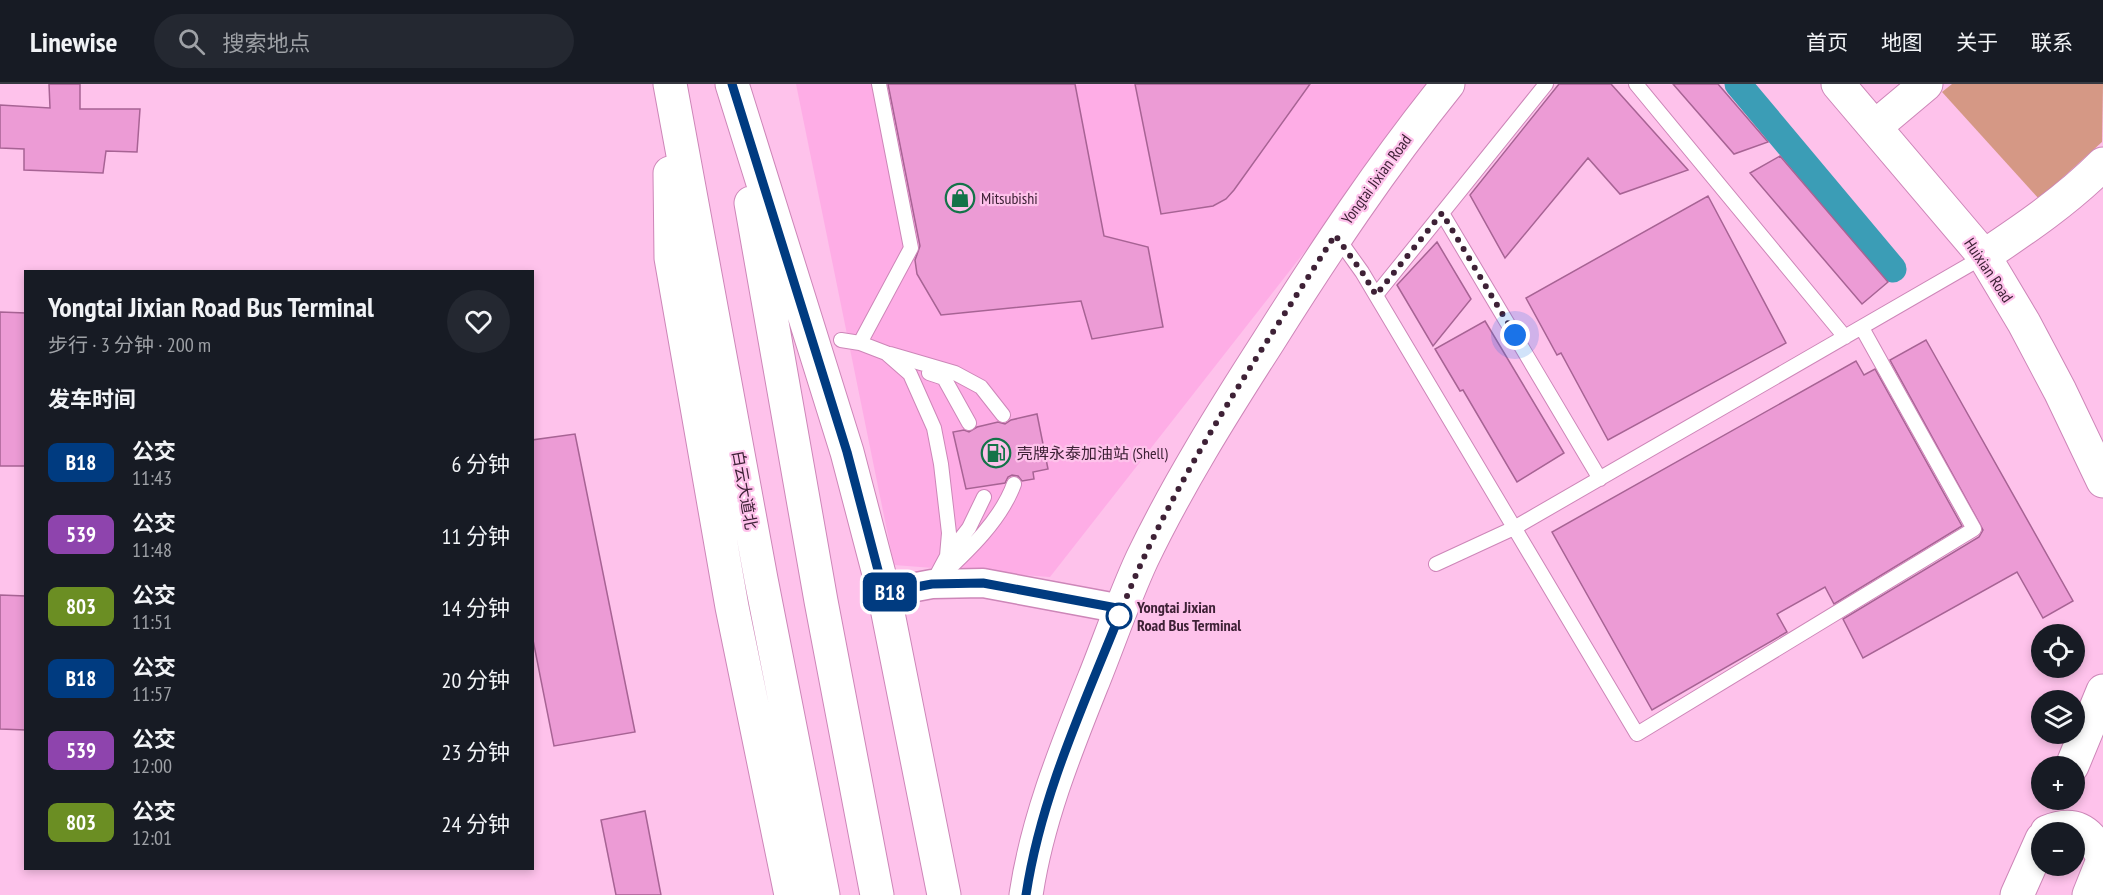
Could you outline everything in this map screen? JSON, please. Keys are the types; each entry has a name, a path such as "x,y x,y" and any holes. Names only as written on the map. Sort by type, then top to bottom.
{"main road":[{"path":"670,84 670,258 732,607 791,895"},
{"name":"白云大道北","path":"670,84 761,579 823,895"},
{"path":"731,84 847,452 884,593 944,895"},
{"path":"731,84 821,601 877,895"},
{"name":"Yongtai Jixian Road","path":"1026,895 1030,865 1071,735 1142,559 1192,466 1335,235 1375,178 1448,84"},
{"name":"Huixian Road","path":"1838,84 1984,256 2024,323 2060,391 2103,481"},
{"path":"1876,126 1926,84"},
{"path":"1984,256 2038,220 2078,189 2103,164"},
{"path":"2076,756 2103,691"},
{"path":"2085,833 2096,843 2103,859 2089,895"},
{"path":"2017,895 2031,864"}],"street":[{"path":"884,593 932,584 983,583 1122,609"}],"lane":[{"path":"860,343 911,248 879,84"},
{"path":"1376,295 1546,84"},
{"path":"1636,84 1845,337"},
{"path":"1442,213 1600,478"},
{"path":"1335,235 1376,295 1637,734 1974,529 1862,328"},
{"path":"1436,564 1514,528 1984,256"},
{"path":"841,340 860,343 955,373 981,387 1003,415"},
{"path":"886,353 910,374 934,428 941,464 949,533 946,556"},
{"path":"897,362 944,378 969,423"},
{"path":"932,584 966,553 1009,498 1014,484"},
{"path":"932,584 946,556 969,528 984,497"}],"shaded area":[{"path":"796,84 1436,84 1050,577 894,565"},
{"path":"1952,84 2103,84 2102,142 2039,199 1942,92"}],"building":[{"path":"49,84 80,84 80,109 140,109 137,152 106,151 103,173 24,170 24,149 0,148 0,105 50,108"},
{"path":"888,84 1075,84 1104,236 1148,247 1163,327 1092,339 1081,301 941,315 917,274 915,260 920,246"},
{"path":"1135,84 1310,84 1226,199 1213,206 1161,214"},
{"path":"1559,84 1611,84 1688,170 1620,194 1588,158 1505,258 1470,195"},
{"path":"1673,84 1718,84 1768,142 1734,154"},
{"path":"1780,156 1888,282 1862,304 1750,173"},
{"path":"1708,196 1786,343 1608,440 1561,353 1557,355 1526,298"},
{"path":"1437,242 1471,299 1433,346 1397,285"},
{"path":"0,312 24,313 24,466 0,466"},
{"path":"1485,321 1564,453 1517,482 1463,390 1460,391 1435,349"},
{"path":"1926,340 2073,601 2043,618 2017,572 1863,658 1843,619 1979,537 1983,530 1890,360"},
{"path":"1856,361 1864,375 1875,369 1962,526 1834,604 1825,587 1777,614 1787,632 1652,710 1552,532"},
{"path":"1037,414 1048,469 1033,472 1034,479 1022,481 1018,476 1012,475 1005,483 966,489 953,432 964,430 969,432 977,427 998,422 1005,424 1011,420"},
{"path":"575,434 635,732 554,746 534,645 534,440"},
{"path":"0,595 24,596 24,730 0,729"},
{"path":"645,811 661,895 616,895 601,820"}],"waterway":[{"path":"1738,84 1893,269"}],"bus line":[{"name":"B18","path":"732,84 847,452 884,593 932,584 983,583 1122,609 1071,735 1048,803 1030,865 1026,895"}],"place":[{"name":"Mitsubishi","path":"960,198"},
{"name":"壳牌永泰加油站 (Shell)","path":"996,453"},
{"name":"Yongtai Jixian Road Bus Terminal","path":"1119,616"}],"route":[{"path":"1119,616 1142,559 1192,466 1335,235 1376,295 1442,213 1515,335"}]}
